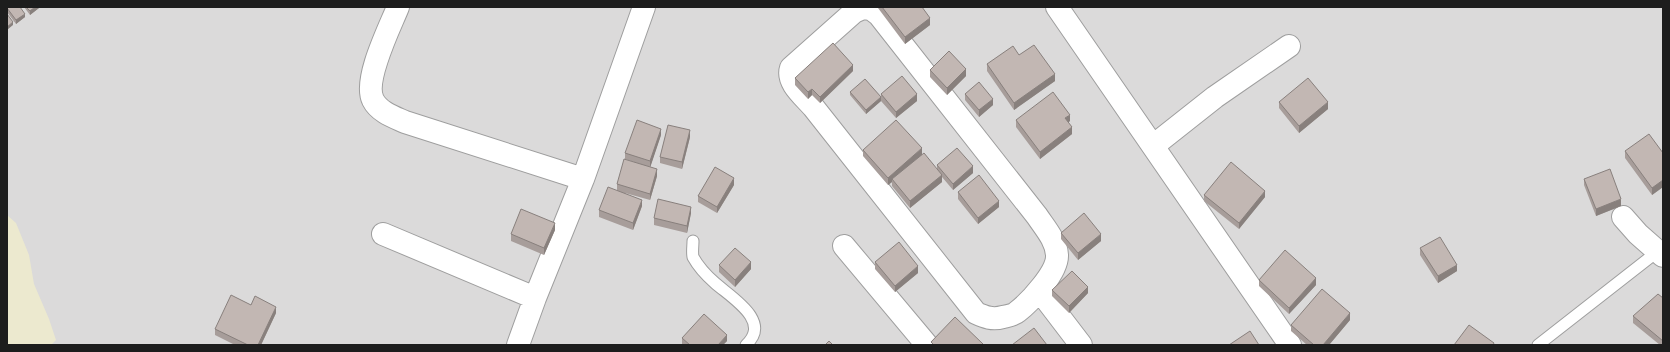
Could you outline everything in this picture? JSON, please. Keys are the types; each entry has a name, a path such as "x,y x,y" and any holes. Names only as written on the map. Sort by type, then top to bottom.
{"street":[{"path":"398,7 375,65 370,86 373,100 382,110 405,122 583,179"},
{"path":"518,345 535,298 583,179 644,7"},
{"path":"1057,7 1290,345"},
{"path":"863,8 871,8 879,15 1037,216 1053,241 1057,255 1055,267 1039,290 1016,313 990,319 976,313 791,81 789,72 791,68 854,12 863,8"},
{"path":"1153,146 1215,97 1289,46"},
{"path":"1623,216 1638,234 1660,254"},
{"path":"383,234 535,298"},
{"path":"844,246 927,345"},
{"path":"1039,290 1081,345"}],"lane":[{"path":"693,241 693,256 702,270 714,283 741,304 752,317 755,331 752,339 746,345"},
{"path":"1538,345 1660,254"}],"shaded area":[{"path":"7,7 1663,7 1663,345 7,345"},
{"path":"7,215 16,223 29,255 34,284 56,340 51,345 7,345"}],"building":[{"path":"7,7 20,7 25,14 16,20"},
{"path":"26,7 35,7 30,11"},
{"path":"882,7 922,7 930,18 905,37"},
{"path":"7,14 13,22 7,27"},
{"path":"833,43 853,65 820,97 812,89 808,92 795,78"},
{"path":"1034,45 1055,74 1014,103 987,64 1013,46 1019,55"},
{"path":"949,51 966,69 947,88 930,70"},
{"path":"902,76 917,94 896,112 881,94"},
{"path":"1308,78 1328,102 1299,126 1279,102"},
{"path":"865,79 881,97 866,110 850,92"},
{"path":"979,82 993,99 979,110 965,94"},
{"path":"1053,92 1070,115 1065,118 1072,127 1040,152 1016,120"},
{"path":"637,120 661,129 650,161 625,153"},
{"path":"896,120 922,148 888,178 863,150"},
{"path":"668,125 690,130 682,162 660,157"},
{"path":"1649,134 1663,153 1663,180 1652,188 1625,151"},
{"path":"957,148 973,166 953,184 937,165"},
{"path":"924,153 942,175 910,201 892,179"},
{"path":"624,159 657,169 650,194 617,184"},
{"path":"1231,162 1265,191 1239,223 1204,195"},
{"path":"715,167 734,178 717,207 698,196"},
{"path":"1610,169 1621,199 1596,209 1584,179"},
{"path":"979,175 999,201 978,218 958,192"},
{"path":"608,187 642,200 633,223 599,210"},
{"path":"658,199 691,207 687,226 654,218"},
{"path":"521,209 555,223 544,248 511,234"},
{"path":"1084,213 1101,234 1078,253 1061,233"},
{"path":"1440,237 1457,265 1438,276 1420,248"},
{"path":"899,242 918,266 895,286 875,262"},
{"path":"735,248 751,262 735,280 719,265"},
{"path":"1285,250 1316,278 1289,308 1259,280"},
{"path":"1072,271 1088,287 1069,306 1052,290"},
{"path":"1322,289 1350,313 1323,345 1314,345 1291,325"},
{"path":"1658,294 1663,298 1663,341 1633,316"},
{"path":"231,295 251,305 255,296 276,307 258,345 248,345 215,329"},
{"path":"704,314 727,335 718,345 690,345 682,338"},
{"path":"955,317 983,344 982,345 934,345 931,342"},
{"path":"1469,325 1494,343 1493,345 1454,345"},
{"path":"1034,328 1047,345 1012,345"},
{"path":"1250,331 1259,345 1229,345"},
{"path":"829,341 833,345 825,345"}]}
